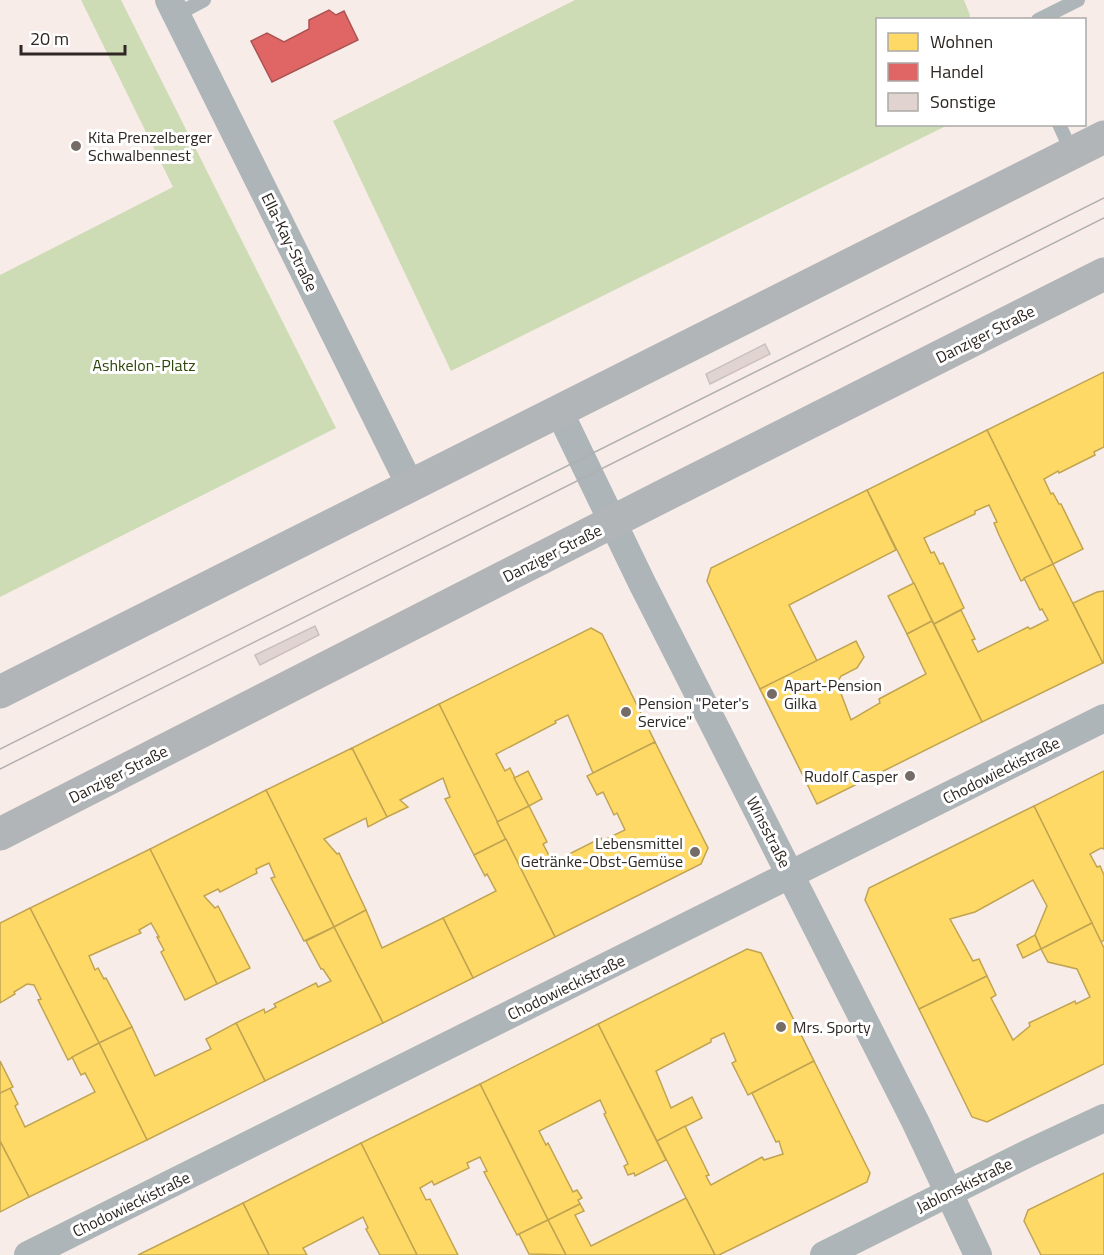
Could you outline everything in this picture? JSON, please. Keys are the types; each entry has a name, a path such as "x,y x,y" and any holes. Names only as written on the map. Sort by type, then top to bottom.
{"main road":[{"path":"0,692 559,411 1065,139 1104,137"},
{"name":"Danziger Straße","path":"0,834 1104,274"}],"street":[{"name":"Ella-Kay-Straße","path":"172,7 410,485"},
{"name":"Winsstraße","path":"559,411 612,523 915,1121 978,1255"},
{"name":"Chodowieckistraße","path":"28,1255 1104,718"},
{"name":"Jablonskistraße","path":"824,1255 1104,1118"}],"lane":[{"path":"172,7 204,0"},
{"path":"1042,18 1078,0"}],"green space":[{"name":"Ashkelon-Platz","path":"81,0 121,0 336,428 0,597 0,275 173,187"},
{"path":"575,0 964,0 970,15 969,18 876,18 876,126 946,126 451,371 333,121"}],"building: Wohnen":[{"path":"1104,372 1104,447 1094,452 1095,455 1044,479 1051,494 1053,493 1061,504 1083,549 1053,564 987,430"},
{"path":"987,430 1053,564 1021,581 999,535 994,523 997,522 989,505 975,511 975,514 924,538 931,553 934,552 940,564 943,563 964,608 934,624 867,490"},
{"path":"867,490 896,550 789,605 817,661 760,689 707,581 711,568"},
{"path":"1053,564 1103,663 982,722 934,624 961,610 975,639 972,640 978,652 1028,627 1030,629 1048,620 1042,609 1040,610 1024,578"},
{"path":"914,583 932,621 907,634 888,596"},
{"path":"1104,591 1104,662 1103,663 1073,603"},
{"path":"932,621 982,722 817,804 760,689 856,641 864,657 857,668 841,676 837,683 851,720 880,703 879,699 926,674 907,634"},
{"path":"591,628 602,634 655,742 593,773 568,715 555,721 556,723 496,754 505,771 510,768 529,806 497,822 439,704"},
{"path":"439,704 506,839 474,855 445,799 450,797 443,778 400,800 408,807 387,817 352,748"},
{"path":"655,742 708,848 701,864 555,937 497,822 529,806 547,842 543,844 554,865 564,861 567,855 601,838 602,841 625,830 617,813 614,815 603,792 597,795 587,776"},
{"path":"352,748 387,817 368,827 366,818 324,839 337,854 339,853 366,910 334,927 266,790"},
{"path":"528,771 542,799 529,806 514,778"},
{"path":"1104,771 1104,849 1101,848 1090,854 1104,875 1104,940 1101,942 1034,806"},
{"path":"266,790 334,927 304,941 271,878 275,877 269,863 256,869 257,873 220,892 218,889 204,896 215,908 218,906 250,968 217,984 150,849"},
{"path":"1034,806 1092,923 1041,949 1035,935 1047,906 1033,880 975,912 950,919 973,961 979,959 987,976 919,1009 865,900 869,888"},
{"path":"506,839 555,937 473,978 443,918 496,891 474,855"},
{"path":"150,849 217,984 185,1000 161,952 164,950 151,923 139,930 141,933 89,956 95,970 98,968 104,979 106,978 132,1027 99,1043 30,908"},
{"path":"30,908 99,1043 68,1060 38,1000 41,999 34,985 27,984 0,1003 0,923"},
{"path":"366,910 382,948 443,918 473,978 383,1023 334,927"},
{"path":"1092,923 1104,948 1104,1064 987,1122 972,1117 919,1009 987,976 996,995 991,998 1013,1040 1030,1026 1029,1023 1075,1001 1076,1004 1090,997 1077,969 1048,962 1041,949"},
{"path":"334,927 383,1023 265,1081 236,1023 264,1009 265,1013 276,1007 274,1004 316,983 318,987 331,981 321,969 306,941"},
{"path":"1035,935 1041,949 1023,958 1017,945"},
{"path":"747,949 761,953 814,1061 748,1095 732,1063 736,1061 724,1033 711,1039 711,1042 656,1071 671,1108 692,1097 702,1118 657,1141 598,1024"},
{"path":"236,1023 265,1081 147,1140 99,1043 132,1027 155,1076 211,1049 206,1039"},
{"path":"598,1024 666,1160 635,1176 634,1173 628,1175 624,1166 628,1164 604,1114 606,1113 600,1100 539,1131 546,1145 548,1143 573,1192 577,1190 582,1198 578,1200 580,1204 548,1220 480,1084"},
{"path":"99,1043 147,1140 29,1197 0,1141 0,1093 10,1088 25,1127 95,1092 85,1073 81,1075 72,1057"},
{"path":"0,1061 13,1087 0,1093"},
{"path":"814,1061 870,1173 867,1182 715,1255 657,1141 685,1126 709,1175 706,1176 711,1185 762,1157 764,1160 783,1154 779,1141 776,1142 752,1093"},
{"path":"480,1084 548,1220 517,1235 484,1172 487,1171 480,1157 467,1163 469,1168 434,1185 432,1181 420,1188 426,1200 430,1199 458,1255 417,1255 361,1143"},
{"path":"0,1141 29,1197 0,1212"},
{"path":"361,1143 417,1255 380,1255 366,1229 368,1228 363,1217 303,1248 307,1255 269,1255 243,1203"},
{"path":"1104,1173 1104,1255 1041,1255 1024,1221 1028,1210"},
{"path":"686,1198 715,1255 566,1255 548,1220 580,1204 584,1211 575,1215 591,1246"},
{"path":"243,1203 269,1255 138,1255 193,1228"},
{"path":"548,1220 566,1255 529,1254 519,1234"}],"building: Handel":[{"path":"329,10 336,15 344,11 358,40 272,82 251,41 267,33 284,42 309,29 309,20"}],"building: Sonstige":[{"path":"765,344 770,354 710,384 706,374"},
{"path":"315,626 319,635 260,665 255,655"}],"tram line":[{"path":"0,749 1104,198"},
{"path":"0,769 1104,218"}],"place":[{"name":"Kita Prenzelberger Schwalbennest","path":"76,146"},
{"name":"Apart-Pension Gilka","path":"772,694"},
{"name":"Pension \"Peter's Service\"","path":"626,712"},
{"name":"Rudolf Casper","path":"910,776"},
{"name":"Lebensmittel Getränke-Obst-Gemüse","path":"695,852"},
{"name":"Mrs. Sporty","path":"781,1027"}]}
